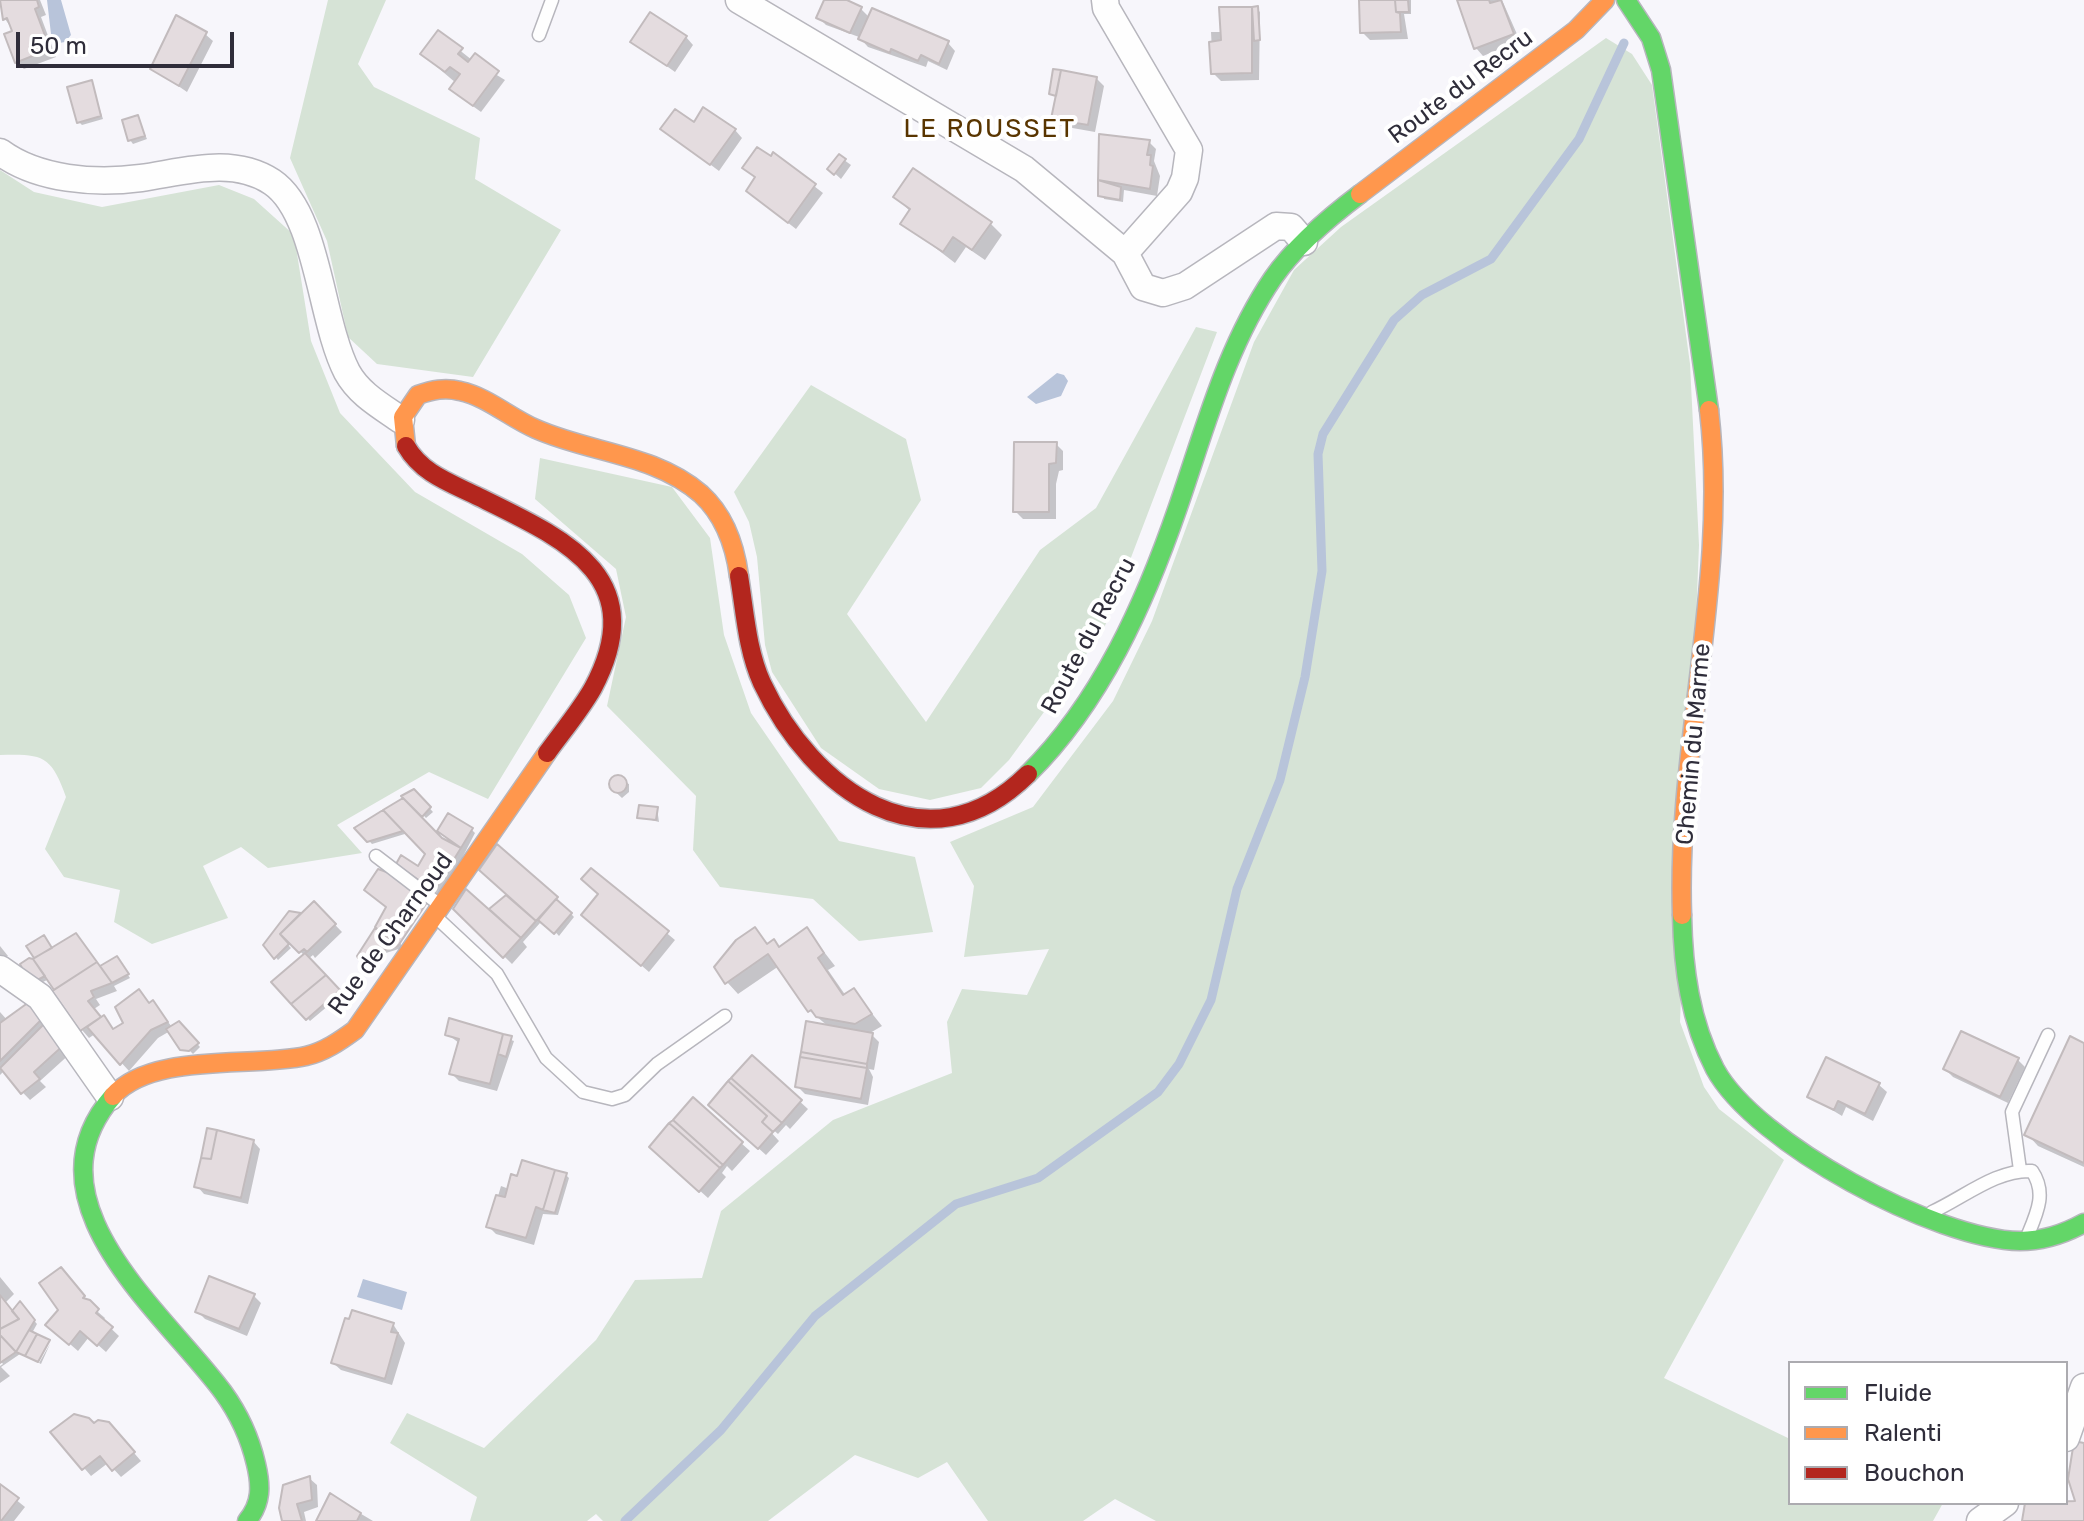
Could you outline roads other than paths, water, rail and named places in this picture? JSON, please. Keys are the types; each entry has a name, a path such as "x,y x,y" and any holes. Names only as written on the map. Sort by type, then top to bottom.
{"street":[{"path":"739,0 1024,169 1125,253 1143,287 1163,293 1185,286 1276,226 1291,227 1304,242"},
{"path":"1105,0 1106,8 1189,150 1185,178 1179,192 1166,211 1125,253"},
{"name":"Route du Recru","path":"401,420 420,395 437,389 467,392 536,429 656,468 702,495 722,519 733,540 752,657 764,685 803,746 858,799 880,812 904,819 934,822 961,817 1010,793 1068,728 1093,691 1165,543 1245,329 1261,295 1328,218 1576,30 1605,0"},
{"name":"Chemin du Marme","path":"1626,0 1651,38 1661,70 1713,466 1713,548 1683,867 1682,916 1693,1007 1716,1070 1741,1104 1810,1160 1925,1215 1994,1240 2049,1239 2084,1223"},
{"path":"0,152 35,170 93,180 220,167 273,182 301,214 330,331 348,373 365,395 401,420"},
{"name":"Rue de Charnoud","path":"110,1097 129,1083 169,1068 307,1056 334,1045 355,1030 592,689 604,666 612,639 613,611 602,577 589,558 569,543 410,459 401,438 401,420"},
{"path":"0,969 40,997 110,1097 87,1144 83,1166 88,1199 106,1244 126,1278 214,1378 247,1431 256,1455 260,1483 255,1514 247,1521"},
{"path":"2068,1432 2084,1387"},
{"path":"1980,1521 2002,1505"}],"lane":[{"path":"539,35 552,0"},
{"path":"376,856 438,911 497,974 546,1058 583,1092 612,1099 625,1095 657,1064 725,1016"},
{"path":"2020,1170 2012,1112 2048,1035"},
{"path":"1925,1215 1996,1178 2020,1170 2032,1171 2041,1184 2039,1207 2026,1240"}],"water":[{"path":"47,0 61,0 71,35 65,42 59,43 51,34"},
{"path":"1057,373 1064,375 1068,381 1061,396 1036,404 1027,397"},
{"path":"363,1279 407,1292 402,1310 357,1297"}],"waterway":[{"path":"625,1521 721,1430 815,1316 956,1204 1038,1178 1158,1092 1179,1064 1211,1000 1237,889 1280,780 1305,677 1322,571 1318,454 1323,434 1394,320 1422,295 1491,259 1579,139 1624,43"}],"district":[{"name":"LE ROUSSET","path":"990,129"}]}
